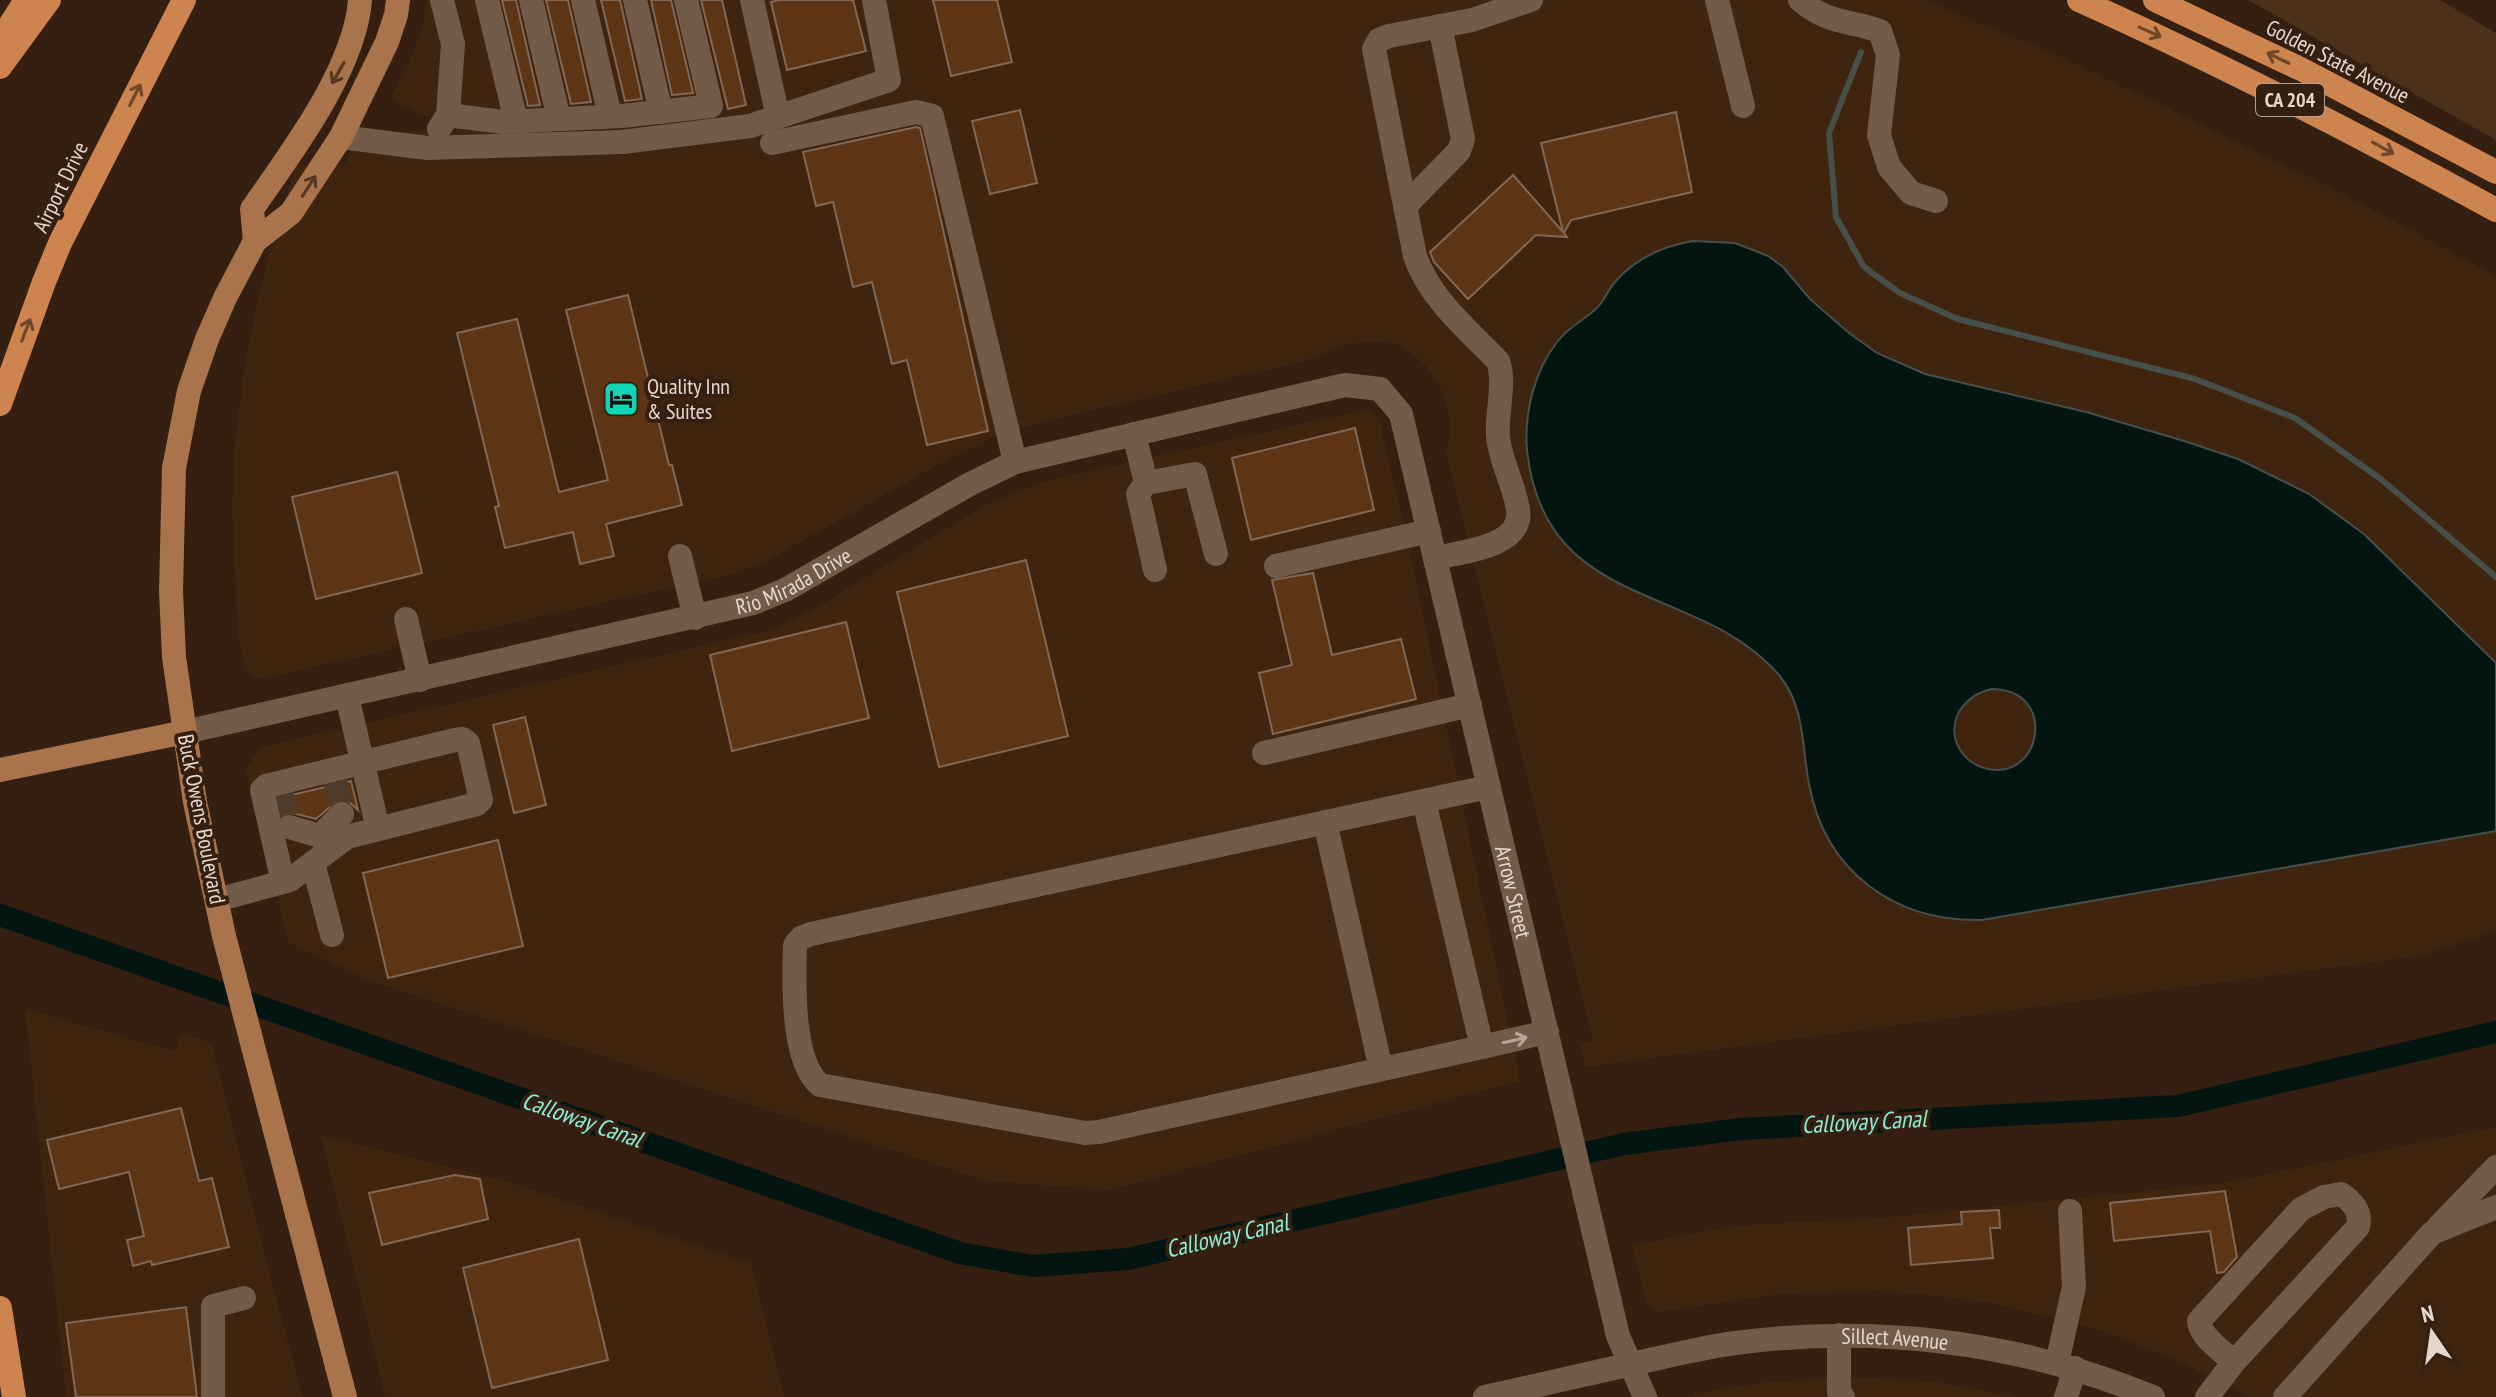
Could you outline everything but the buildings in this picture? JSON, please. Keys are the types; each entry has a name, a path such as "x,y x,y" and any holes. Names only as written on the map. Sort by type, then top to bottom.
{"highway":[{"path":"0,41 26,0"},
{"path":"0,67 49,0"},
{"name":"Airport Drive","path":"0,404 60,243 184,0"},
{"name":"CA 204","path":"2079,0 2178,45 2361,136 2496,210"},
{"name":"Golden State Avenue","path":"2155,0 2303,70 2496,172"},
{"path":"0,1308 14,1397"}],"main road":[{"name":"Buck Owens Boulevard","path":"255,241 252,209 294,148 347,56 357,30 360,0"},
{"name":"Buck Owens Boulevard","path":"345,1397 224,936 195,802 174,657 171,591 174,468 189,391 225,298 255,241 291,213 341,137 387,42 398,0"},
{"path":"0,770 185,732"}],"street":[{"path":"427,148 448,115 453,44 442,0"},
{"path":"487,0 516,121"},
{"path":"531,0 559,119"},
{"path":"583,0 610,116"},
{"path":"635,0 661,112"},
{"path":"448,115 516,121 711,106 686,0"},
{"path":"752,0 778,117"},
{"path":"341,137 427,148 622,142 750,126 889,80 874,0"},
{"path":"1435,558 1473,550 1500,540 1512,532 1518,522 1518,509 1498,441 1501,371 1498,361 1422,278 1374,49 1379,40 1389,36 1472,20 1531,0"},
{"path":"1717,0 1743,106"},
{"path":"1800,0 1832,21 1862,24 1880,31 1888,55 1879,135 1889,167 1911,193 1936,201"},
{"path":"1405,206 1459,151 1463,139 1440,26"},
{"path":"772,143 916,112 932,116 1015,462"},
{"name":"Rio Mirada Drive","path":"185,732 753,603 785,590 970,484 1015,462 1345,385 1380,389"},
{"name":"Arrow Street","path":"1380,389 1401,414 1618,1336 1645,1397"},
{"path":"1134,434 1146,483"},
{"path":"1155,570 1138,494 1146,483 1192,472 1195,474 1216,554"},
{"path":"1276,566 1429,531"},
{"path":"680,556 695,618"},
{"path":"406,619 420,680"},
{"path":"347,696 378,829"},
{"path":"1264,753 1470,705"},
{"path":"283,882 262,790 266,786 455,740 463,739 468,743 481,800 477,804 347,837 319,851"},
{"path":"281,793 306,776 335,781"},
{"path":"1489,787 801,938 795,945 793,1006 809,1074 820,1085 1085,1133 1547,1032"},
{"path":"1424,801 1482,1047"},
{"path":"217,900 290,880 319,851 342,814"},
{"path":"1325,822 1381,1069"},
{"path":"289,827 319,851 332,935"},
{"path":"2285,1397 2432,1233 2496,1167"},
{"path":"2207,1397 2234,1362 2358,1227 2360,1219 2355,1206 2345,1196 2329,1195 2301,1209 2199,1321 2198,1326 2203,1334 2234,1362"},
{"path":"2432,1233 2496,1207"},
{"path":"2066,1397 2074,1287 2070,1211"},
{"path":"213,1397 213,1306 244,1298"},
{"path":"1839,1335 1839,1392 1843,1397"},
{"name":"Sillect Avenue","path":"1485,1397 1731,1343 1839,1335 1931,1338 1997,1348 2066,1366 2153,1397"}],"shaded area":[{"path":"427,0 1924,0 2064,58 2338,191 2496,276 2496,931 2420,956 1585,1067 1580,1043 1593,1040 1446,452 1450,430 1448,407 1428,368 1412,353 1390,341 1346,344 1305,361 1042,422 1000,435 947,460 768,560 734,574 265,678 254,677 245,670 238,634 232,511 235,440 244,370 274,232 297,165 346,163 354,134 452,129 390,98 408,66 421,31"},
{"path":"2248,0 2440,0 2496,33 2496,140"},
{"path":"1682,243 1735,243 1768,256 1849,333 1877,353 1925,374 2086,412 2184,441 2238,459 2309,494 2364,534 2496,663 2496,831 1982,920 1921,912 1893,901 1869,886 1848,866 1831,843 1817,815 1798,713 1779,675 1746,645 1708,623 1629,588 1593,568 1562,541 1539,503 1526,436 1532,393 1542,366 1557,342 1598,307 1615,282 1631,267 1660,250","holes":["1992,689 2013,693 2027,704 2034,718 2035,735 2030,750 2019,763 2004,769 1977,765 1962,753 1956,740 1954,730 1960,711 1965,703 1982,692"]},
{"path":"1370,411 1379,418 1404,523 1520,1081 1109,1190 986,1181 371,981 288,943 245,769 261,747 771,630 819,606 989,503 1042,482"},
{"path":"25,1009 174,1051 182,1033 211,1043 302,1397 66,1397"},
{"path":"2496,1127 2496,1397 2250,1397 2181,1362 2102,1331 1992,1303 1937,1296 1880,1291 1781,1294 1659,1312 1645,1300 1632,1246 1756,1224 1869,1219 2224,1183"},
{"path":"321,1136 499,1179 752,1264 784,1397 385,1397"},
{"path":"1848,1377 1936,1382 2017,1397 1693,1397 1695,1394 1760,1383"}],"waterway":[{"path":"1861,52 1829,133 1836,217 1864,267 1900,293 1958,319 2195,379 2295,418 2382,480 2496,577"},
{"name":"Calloway Canal","path":"0,915 960,1253 1033,1266 1128,1259 1624,1144 1741,1129 2178,1106 2496,1032"}],"tunnel":[{"path":"335,781 342,814"},
{"path":"281,793 289,827"}],"place":[{"name":"Quality Inn & Suites","path":"621,399"}]}
